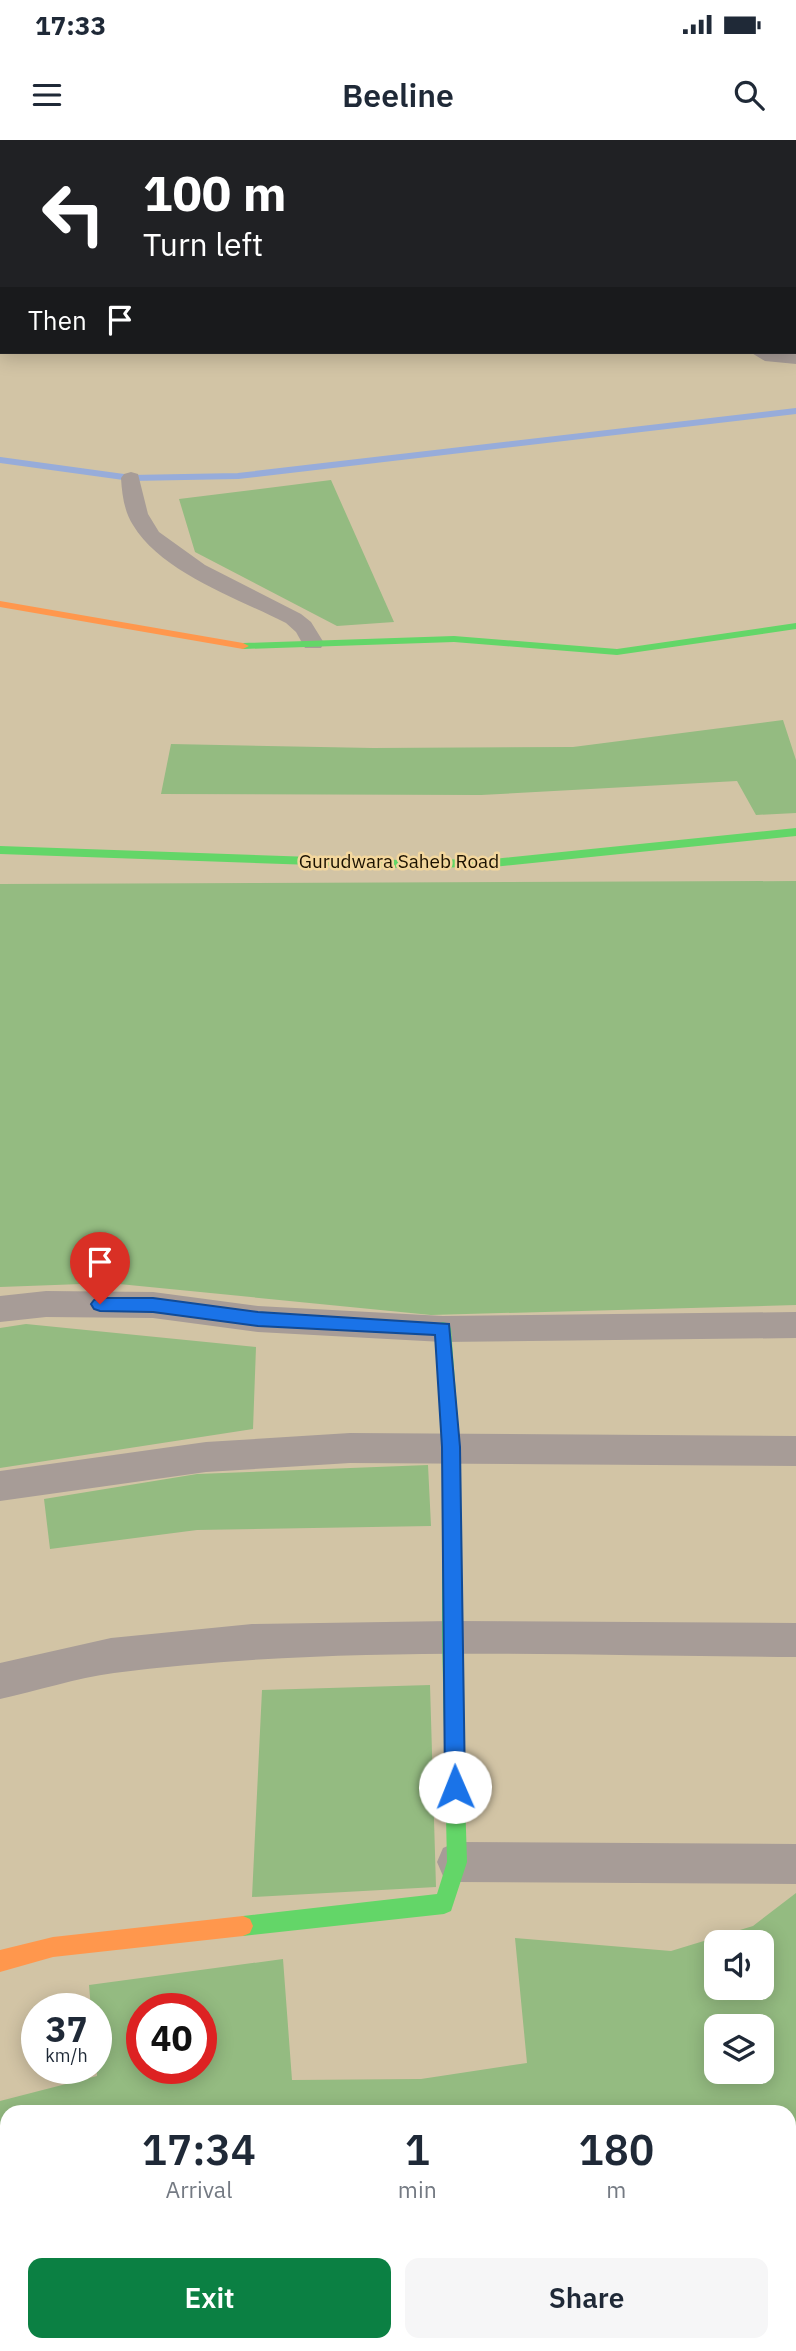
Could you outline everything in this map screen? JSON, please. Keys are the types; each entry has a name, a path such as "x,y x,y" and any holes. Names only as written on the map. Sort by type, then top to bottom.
{"street":[{"path":"0,216 0,226"},
{"path":"764,354 796,359"},
{"path":"131,478 134,506 144,528 169,552 267,607 293,616 305,626 313,643"},
{"path":"0,604 245,646 475,640 572,652 616,652 654,649 746,631 796,626"},
{"name":"Gurudwara Saheb Road","path":"0,850 400,864 493,863 796,832"},
{"path":"0,1309 46,1304 153,1305 258,1319 443,1329 796,1325"},
{"path":"0,1961 54,1947 444,1904 457,1862 451,1638 451,1447 443,1329"},
{"path":"0,1486 206,1457 350,1448 796,1451"},
{"path":"0,1681 111,1656 252,1642 451,1638 796,1640"},
{"path":"457,1862 796,1864"}],"green space":[{"path":"331,480 394,622 337,626 195,552 179,499"},
{"path":"783,720 796,760 796,813 756,815 737,781 481,795 161,794 171,744 373,748 573,747"},
{"path":"796,881 796,1305 431,1315 109,1283 0,1287 0,884"},
{"path":"26,1324 256,1347 253,1429 0,1468 0,1328"},
{"path":"428,1465 431,1526 197,1530 50,1549 44,1499 197,1474"},
{"path":"430,1685 436,1887 252,1897 262,1690"},
{"path":"796,1893 796,2105 0,2105 0,2101 66,2084 112,2084 112,1993 90,1993 89,1985 283,1959 292,2080 421,2079 527,2063 515,1938 671,1951 704,1941 704,2000 774,2000 774,1930 740,1930 753,1926"}],"waterway":[{"path":"0,460 131,478 238,476 796,411"}],"traffic: fast":[{"path":"243,646 454,639 617,652 796,626"},
{"path":"0,850 400,864 493,863 796,832"},
{"path":"243,1926 444,1904 457,1862 451,1638 451,1447 443,1329"}],"traffic: slow":[{"path":"0,604 243,646"},
{"path":"0,1961 53,1947 243,1926"}],"route":[{"path":"100,1304 153,1305 258,1319 443,1329 451,1447 451,1638 455,1787"}]}
